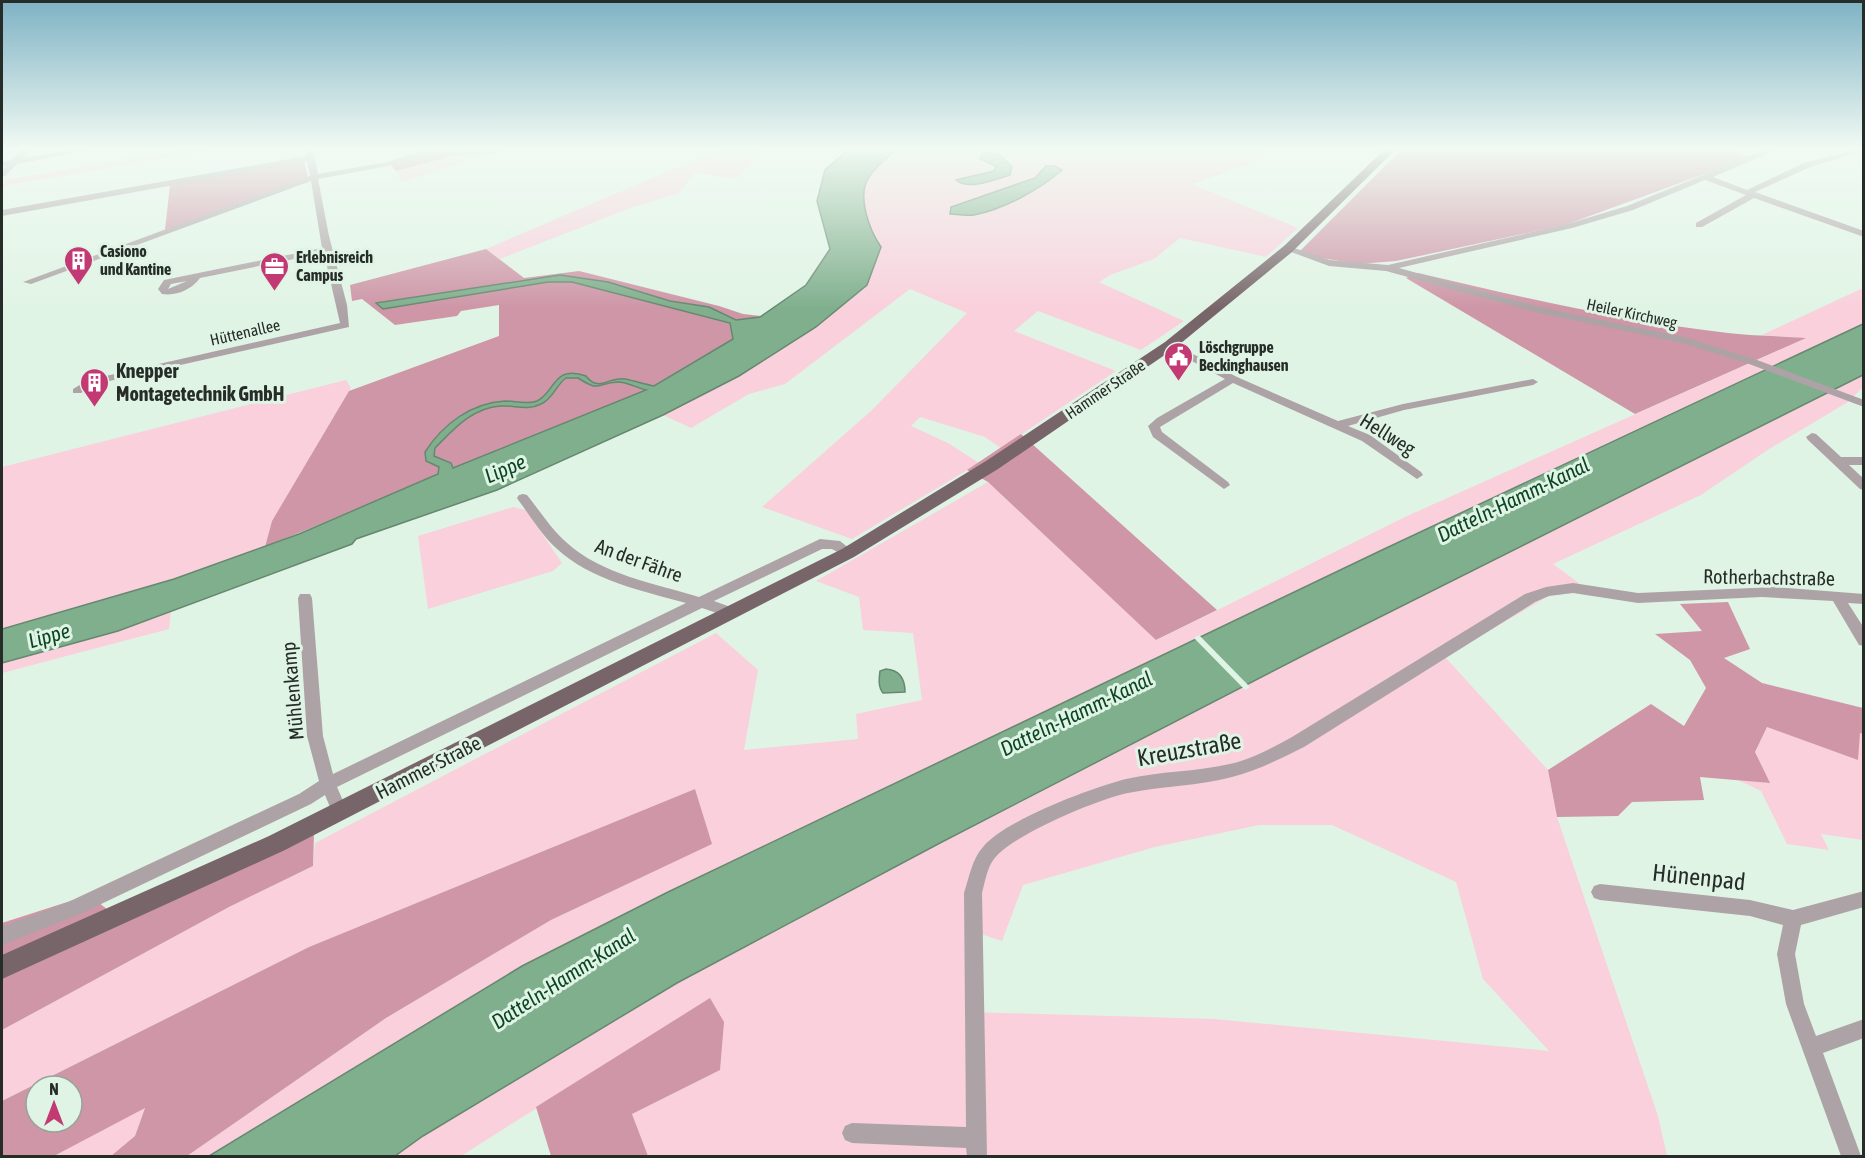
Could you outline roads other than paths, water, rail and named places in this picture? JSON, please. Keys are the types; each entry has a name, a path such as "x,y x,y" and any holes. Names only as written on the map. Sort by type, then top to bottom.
{"main road":[{"name":"Hammer Straße","path":"2,967 278,843 848,553 992,465 1170,345 1288,249 1337,201"}],"street":[{"path":"2,213 69,201"},
{"path":"28,282 249,201"},
{"name":"Hüttenallee","path":"77,391 92,382 345,325 318,201"},
{"path":"1288,249 1336,264 1388,268 1569,226 1648,201"},
{"path":"1699,225 1738,201"},
{"path":"1770,201 1863,234"},
{"path":"197,276 327,250"},
{"name":"Heiler Kirchweg","path":"1388,268 1539,310 1684,340 1753,362 1859,403"},
{"name":"Hellweg","path":"1170,345 1233,380 1366,438 1417,475"},
{"path":"1224,485 1157,434 1154,426 1233,380"},
{"name":"Hellweg","path":"1338,426 1403,407 1533,382"},
{"path":"1812,437 1863,486"},
{"path":"1838,461 1863,460"},
{"name":"An der Fähre","path":"523,498 566,550 591,566 676,596 704,602 731,613"},
{"name":"Hammer Straße","path":"2,936 72,909 305,799 328,784 820,544 835,544 848,553"},
{"name":"Kreuzstraße","path":"977,1147 973,893 980,868 988,853 1002,840 1078,803 1126,786 1230,771 1259,762 1298,742 1530,598 1552,589 1575,587 1628,598 1674,596"},
{"name":"Rotherbachstraße","path":"1674,596 1764,592 1863,599"},
{"path":"1838,597 1863,641"},
{"name":"Mühlenkamp","path":"305,598 315,736 328,784 340,812"},
{"name":"Hünenpad","path":"1600,892 1750,908 1793,919"},
{"path":"1851,1156 1795,1004 1786,954 1793,919 1863,898"},
{"path":"1812,1047 1863,1028"},
{"path":"852,1133 977,1147"}],"water":[{"name":"Lippe","path":"817,201 864,201 869,223 881,247 867,285 816,327 739,376 663,415 497,490 356,539 352,544 118,631 2,663 2,629 174,579 299,534 438,474 439,467 426,461 425,452 440,432 469,411 505,401 529,403 537,401 556,381 567,374 575,373 586,376 591,381 600,384 625,379 654,386 733,339 730,323 572,282 548,282 383,309 376,303 560,275 608,282 670,301 709,307 736,320 760,317 806,285 830,249","holes":["566,378 578,378 585,383 598,386 618,382 646,390 453,468 451,463 434,456 435,448 472,415 500,406 536,406 549,399"]},
{"path":"968,201 1014,201 974,215 950,214 951,207"},
{"name":"Datteln-Hamm-Kanal","path":"1863,324 1863,375 1312,651 940,843 677,983 423,1136 395,1156 209,1156 522,966 668,892 1382,550"},
{"path":"886,669 900,676 905,692 883,693 881,691 880,671"}],"place":[{"name":"Casiono und Kantine","path":"79,286"},
{"name":"Erlebnisreich Campus","path":"275,292"},
{"name":"Löschgruppe Beckinghausen","path":"1178,382"},
{"name":"Knepper Montagetechnik GmbH","path":"95,408"}]}
